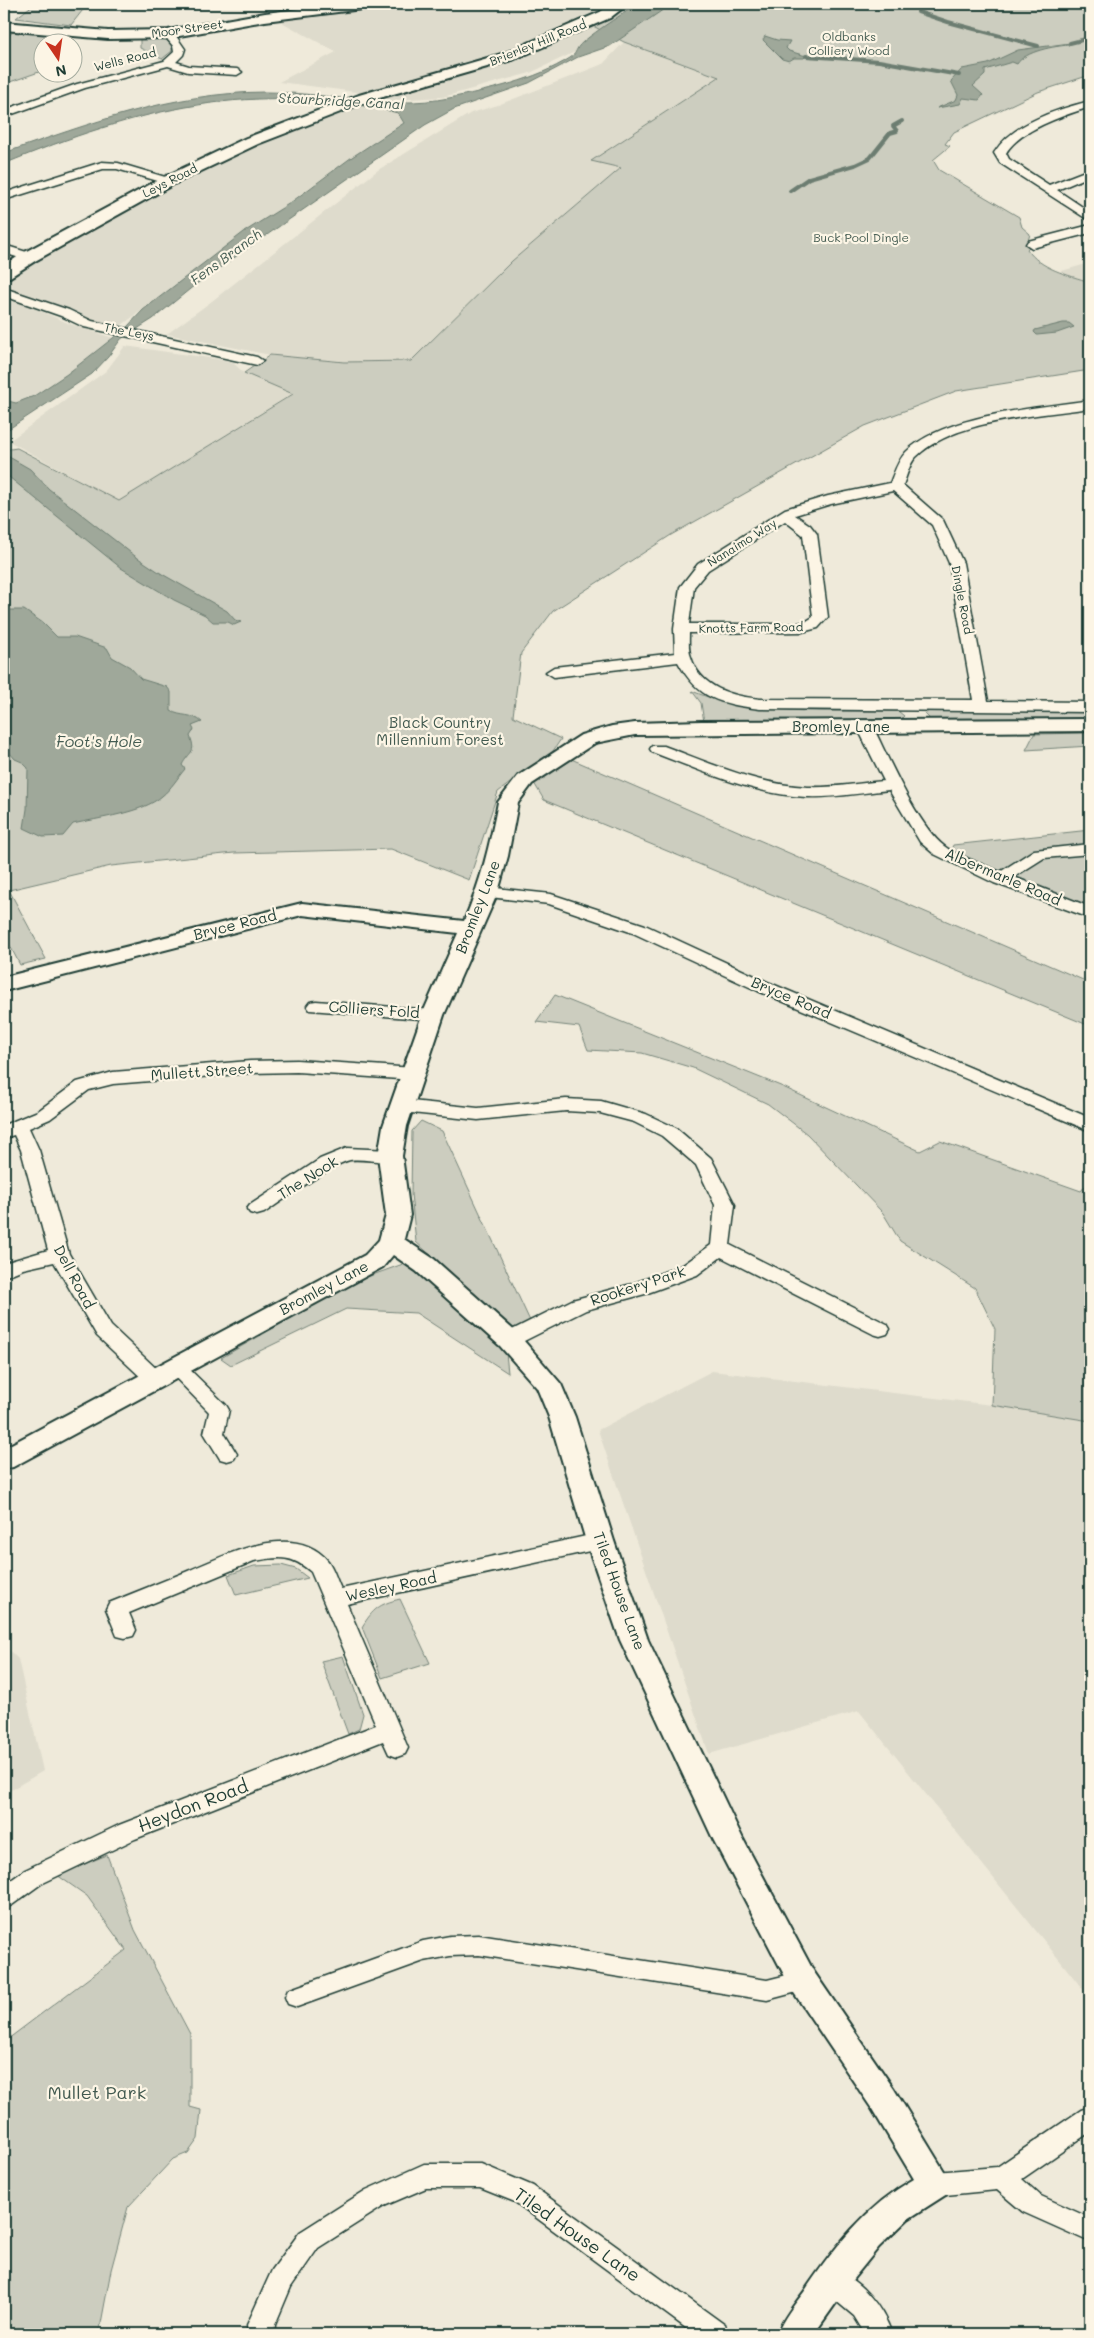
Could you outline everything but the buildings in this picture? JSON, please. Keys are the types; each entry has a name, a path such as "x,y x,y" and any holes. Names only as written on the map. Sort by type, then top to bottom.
{"main road":[{"name":"Brierley Hill Road","path":"345,104 510,56 605,15 621,4"},
{"name":"Leys Road","path":"4,273 29,256 168,181 252,141 345,104"}],"street":[{"path":"255,4 265,17"},
{"name":"Moor Street","path":"4,26 108,36 168,34 265,17 370,4"},
{"name":"Wells Road","path":"4,114 80,86 168,63 178,56 180,46 168,34"},
{"name":"Wells Road","path":"168,63 188,68 241,73"},
{"path":"1090,104 1013,136 1002,146 1000,153 1004,161 1090,217"},
{"path":"4,197 102,165 118,166 168,181"},
{"path":"1048,190 1090,172"},
{"path":"1032,244 1090,229"},
{"path":"4,249 29,256"},
{"name":"The Leys","path":"4,292 65,313 88,324 258,361"},
{"path":"896,486 911,456 928,441 952,429 1090,404"},
{"name":"Nanaimo Way","path":"896,486 873,493 828,500 790,512 702,567 687,587 681,629 683,657 695,679 703,687 736,701 760,704 912,704"},
{"name":"Dingle Road","path":"896,486 938,523 956,563 981,705"},
{"name":"Knotts Farm Road","path":"681,629 794,628 810,626 817,622 820,617 810,534 805,528 785,515"},
{"path":"554,672 578,674 683,657"},
{"path":"916,727 912,704 1090,707"},
{"name":"Bromley Lane","path":"4,1460 374,1262 392,1242 398,1214 390,1156 395,1126 433,1015 487,892 498,856 508,802 525,780 562,754 598,735 635,729 1090,725"},
{"name":"Albermarle Road","path":"865,727 894,784 926,839 940,851 1000,879 1090,914"},
{"path":"658,749 759,786 807,792 894,784"},
{"path":"695,762 708,749"},
{"path":"1000,879 1040,853 1090,849"},
{"name":"Bryce Road","path":"487,892 551,899 638,929 764,987 1090,1125"},
{"name":"Bryce Road","path":"4,984 302,909 471,928"},
{"name":"Colliers Fold","path":"316,1006 433,1015"},
{"name":"Mullett Street","path":"12,1129 44,1115 83,1086 113,1078 250,1067 297,1066 414,1074"},
{"path":"402,1106 478,1114 566,1105 601,1107 640,1118 669,1132 704,1162 725,1205 720,1248 880,1329"},
{"name":"Dell Road","path":"12,1129 30,1150 59,1254 104,1331 164,1373"},
{"name":"The Nook","path":"258,1209 327,1164 347,1154 390,1156"},
{"name":"Tiled House Lane","path":"392,1242 425,1265 509,1340 548,1384 562,1417 600,1541 634,1640 728,1840 803,1981 883,2099 935,2184"},
{"name":"Rookery Park","path":"509,1340 579,1305 638,1289 690,1270 720,1248"},
{"path":"4,1271 17,1264 59,1254"},
{"path":"164,1373 219,1410 218,1422 214,1433 227,1454"},
{"name":"Wesley Road","path":"125,1630 117,1609 251,1554 274,1550 290,1550 303,1554 320,1567 334,1599 600,1541"},
{"name":"Heydon Road","path":"4,1898 33,1878 127,1832 393,1739 334,1599"},
{"path":"296,1997 423,1951 450,1946 479,1946 767,1990 803,1981"},
{"path":"794,2334 867,2236 897,2207 935,2184 1002,2178 1090,2118"},
{"name":"Tiled House Lane","path":"261,2334 261,2325 281,2279 309,2240 376,2198 424,2176 481,2176 524,2194 715,2334"},
{"path":"1002,2178 1032,2204 1090,2230"},
{"path":"832,2281 864,2307 879,2334"}],"shaded area":[{"path":"403,4 615,4 590,17 468,66 363,93 279,82 336,52 280,21"},
{"path":"591,25 602,29 579,45 577,51 530,73 443,97 374,101 481,69 578,32"},
{"path":"624,42 719,77 592,160 621,168 512,261 411,361 344,362 270,355 167,334 212,301 378,170 471,113 498,105 603,64"},
{"path":"359,106 398,113 403,119 403,124 331,172 115,330 85,322 42,301 4,288 4,278 145,197 300,126"},
{"path":"1090,263 1090,282 1058,272"},
{"path":"4,299 16,300 70,324 113,338 67,374 34,396 16,403 8,401 4,403"},
{"path":"125,346 231,361 244,373 293,393 119,502 9,441 106,371"},
{"path":"712,1371 992,1405 1090,1421 1090,1998 859,1711 709,1754 598,1430"},
{"path":"4,1645 18,1659 43,1771 4,1794"}],"green space":[{"path":"34,4 113,4 86,6 71,25 16,18"},
{"path":"628,4 1090,4 1090,75 1038,92 954,132 945,144 950,146 933,160 939,170 1019,217 1022,227 1030,234 1028,241 1032,244 1027,249 1039,262 1064,274 1090,282 1090,370 956,391 865,426 671,535 553,611 521,653 513,716 561,739 553,751 498,792 469,880 391,849 234,853 111,866 9,890 46,959 20,965 4,934 4,450 17,448 119,501 293,394 244,373 270,355 344,362 411,361 512,261 621,168 591,161 719,77 624,42 591,25 609,18"},
{"path":"14,30 33,32 32,74 4,84 4,42"},
{"path":"140,38 166,40 172,45 172,51 162,59 140,48"},
{"path":"692,691 740,705 793,710 898,711 904,716 899,721 704,722 701,703"},
{"path":"930,710 1090,711 1090,721 947,722 931,720 925,714"},
{"path":"1090,733 1090,746 1026,750 1034,734"},
{"path":"569,758 1090,983 1090,1026 544,800 534,783"},
{"path":"1090,830 1090,908 951,850 953,845"},
{"path":"555,995 783,1087 920,1151 940,1141 1081,1191 1090,1180 1090,1421 992,1405 995,1329 975,1288 900,1241 883,1213 807,1134 768,1104 693,1068 642,1053 588,1050 579,1027 536,1022"},
{"path":"421,1121 442,1131 530,1321 513,1329 416,1242 411,1194 412,1131"},
{"path":"403,1264 417,1273 506,1353 508,1373 416,1313 346,1309 231,1365 221,1358 356,1281"},
{"path":"281,1565 296,1569 308,1578 236,1595 228,1575 254,1566"},
{"path":"400,1599 430,1663 382,1678 362,1627 377,1608"},
{"path":"343,1656 363,1714 359,1729 348,1734 321,1661"},
{"name":"Mullet Park","path":"107,1855 135,1930 190,2034 190,2107 201,2110 198,2139 188,2153 173,2159 128,2207 111,2270 99,2334 4,2334 4,2042 126,1950 87,1896 57,1875"}],"water":[{"path":"653,4 670,5 610,46 578,57 529,83 454,109 425,125 195,285 153,319 121,339 92,374 4,432 4,403 8,401 16,403 34,396 67,374 127,327 143,310 244,232 290,203 352,157 404,123 398,113 345,103 295,99 246,100 197,105 149,115 102,128 4,164 4,153 131,112 196,98 264,92 403,102 449,98 480,91 512,83 556,66 575,54 582,43 620,15 634,8"},
{"path":"765,36 777,40 790,41 786,48 789,51 806,56 789,61 782,59 763,40"},
{"path":"1070,43 1069,45 1033,53 1021,59 1017,64 1012,62 985,70 985,75 973,86 983,95 979,100 963,98 960,104 937,108 956,100 958,95 951,81 962,69 988,64 1018,50"},
{"path":"1069,323 1074,327 1057,333 1037,335 1034,332 1035,330"},
{"path":"4,454 30,469 49,489 135,556 162,574 227,611 235,620 241,622 234,625 228,622 213,622 205,615 174,600 121,568 4,473"},
{"name":"Foot's Hole","path":"4,610 24,610 43,623 57,637 75,637 107,648 112,657 130,667 141,679 167,687 171,692 171,711 194,717 202,722 192,726 194,730 190,736 193,746 182,765 185,769 162,796 144,807 132,811 73,824 63,836 43,837 24,828 27,809 28,768 9,752 4,733"}],"waterway":[{"path":"918,12 1038,46"},
{"path":"1070,43 1090,38"},
{"path":"806,56 879,61 959,75"},
{"path":"790,191 809,178 855,165 870,158 890,133 897,131 893,126 902,121"}],"park label":[{"name":"Oldbanks Colliery Wood","path":"849,44"},
{"name":"Buck Pool Dingle","path":"861,238"},
{"name":"Black Country Millennium Forest","path":"440,732"}],"water label":[{"name":"Stourbridge Canal","path":"341,101"},
{"name":"Fens Branch","path":"226,257"}]}
